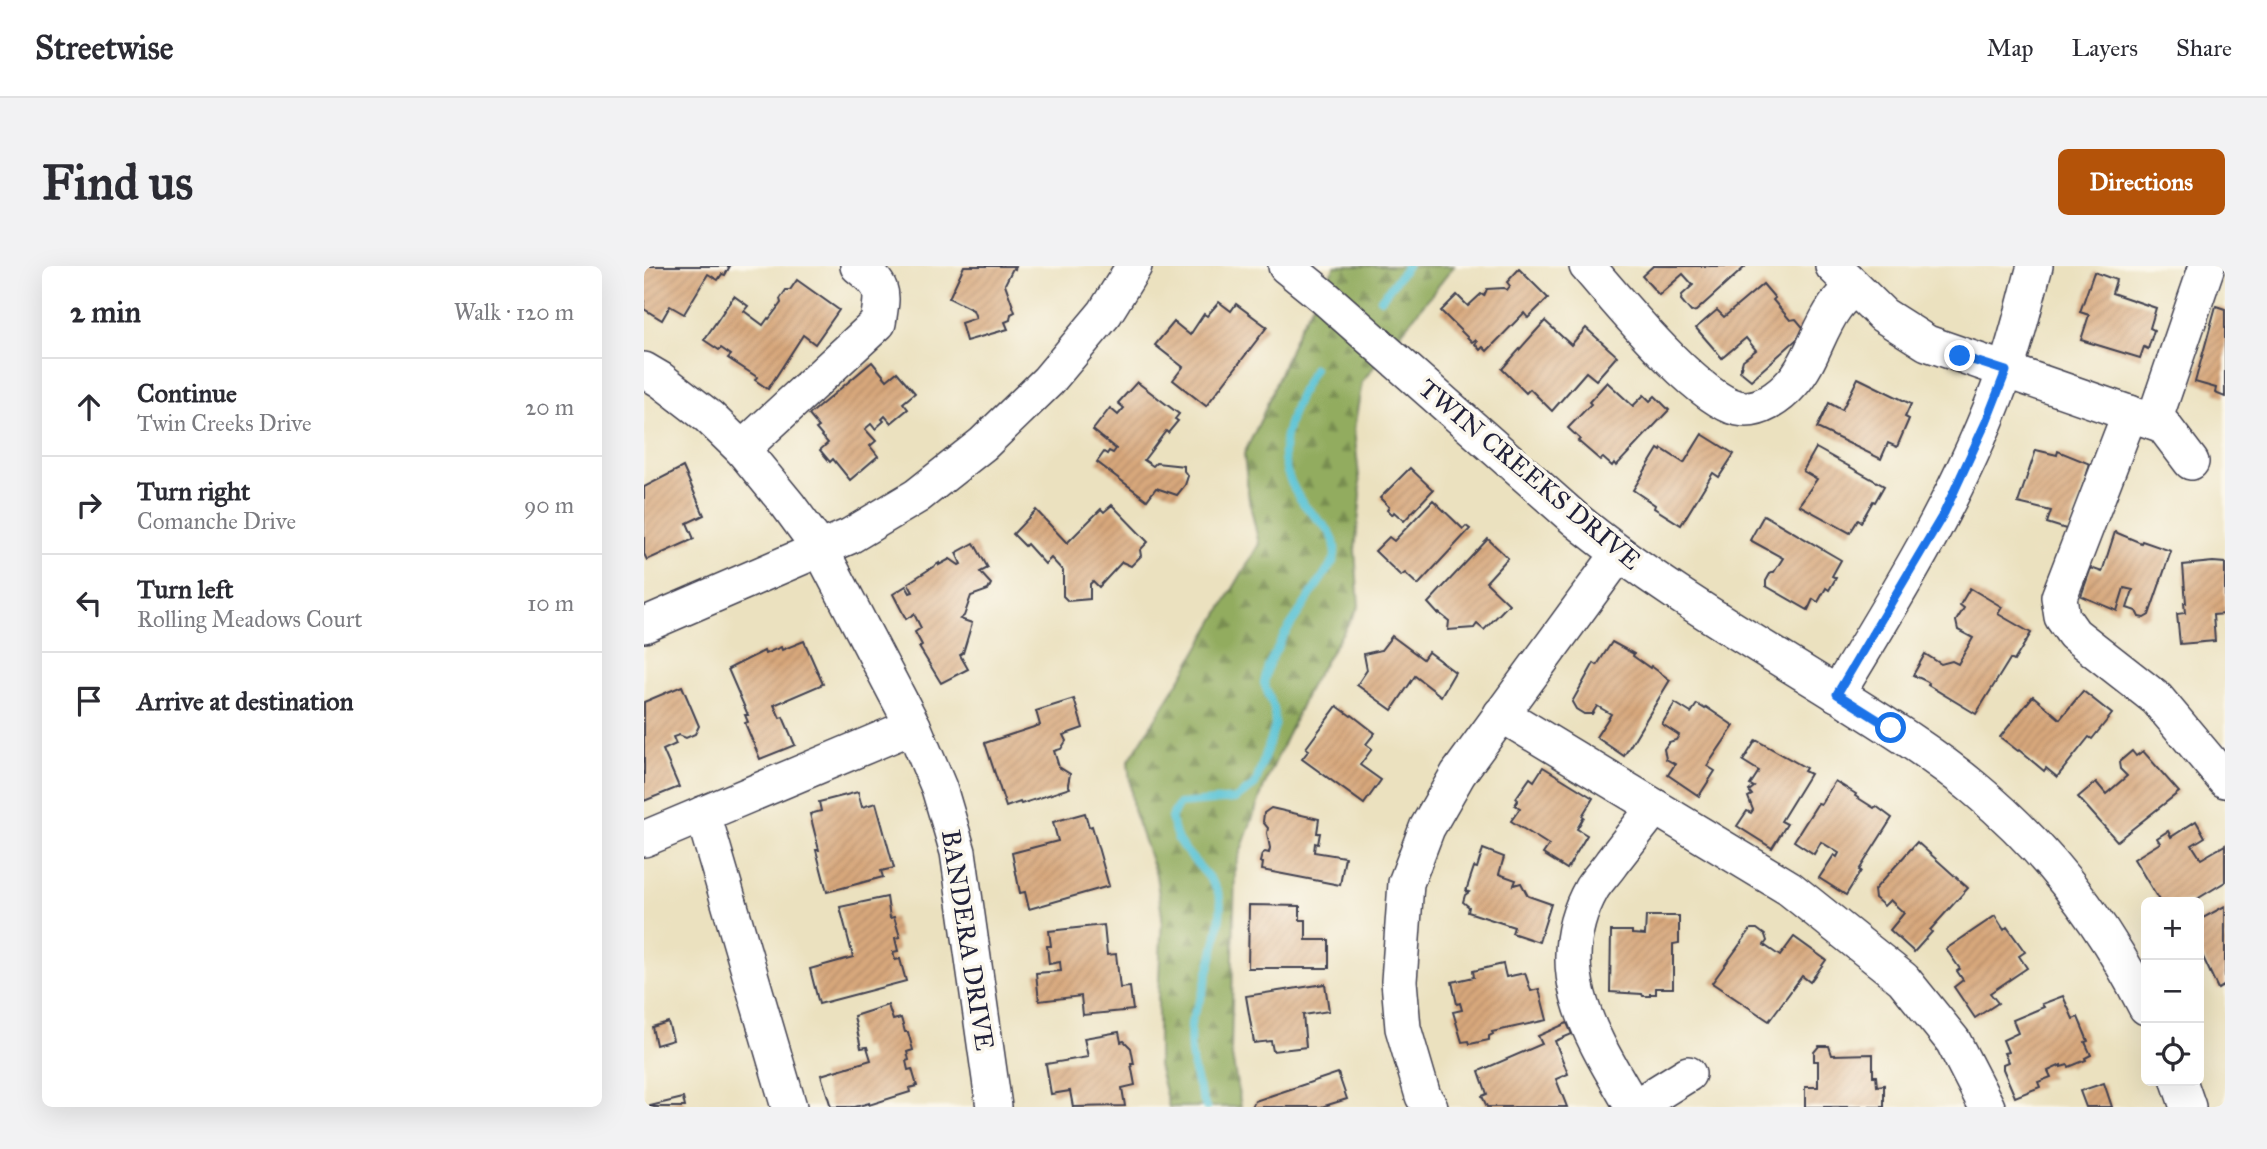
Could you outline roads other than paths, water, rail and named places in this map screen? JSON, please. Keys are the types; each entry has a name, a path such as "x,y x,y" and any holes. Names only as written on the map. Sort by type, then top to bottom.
{"street":[{"path":"742,449 878,323 883,294 874,280 858,266"},
{"path":"644,625 821,550 917,496 983,444 1048,381 1105,313 1134,266"},
{"name":"TWIN CREEKS DRIVE","path":"1286,266 1618,555 1891,728 1976,790 2027,839 2071,887 2095,918 2141,998"},
{"path":"1587,266 1685,374 1736,408 1762,407 1795,380 1835,308 1843,277 1883,314 1927,343 2163,425 2191,462"},
{"path":"1837,694 1944,513 2006,371 2035,266"},
{"path":"2207,266 2142,417 2059,597 2062,617 2074,634 2157,699 2225,780"},
{"name":"BANDERA DRIVE","path":"644,370 662,380 709,417 742,449 788,505 821,550 913,726 939,788 958,852 994,1107"},
{"path":"1430,1107 1423,1096 1403,1028 1399,981 1406,883 1427,828 1458,774 1618,555"},
{"path":"1501,714 1789,888 1903,979 1953,1041 1987,1107"},
{"path":"644,839 913,726"},
{"path":"1655,807 1592,888 1574,933 1574,980 1580,1008 1593,1039 1634,1107 1688,1074"},
{"path":"703,814 789,1107"},
{"path":"2181,1086 2189,1107"}],"waterway":[{"path":"1381,299 1407,266"},
{"path":"1206,1107 1193,1067 1191,1024 1212,958 1221,904 1212,881 1178,841 1171,818 1179,804 1235,799 1255,785 1275,726 1274,709 1264,683 1268,666 1284,635 1334,560 1334,540 1300,499 1285,464 1288,428 1314,368"}]}
